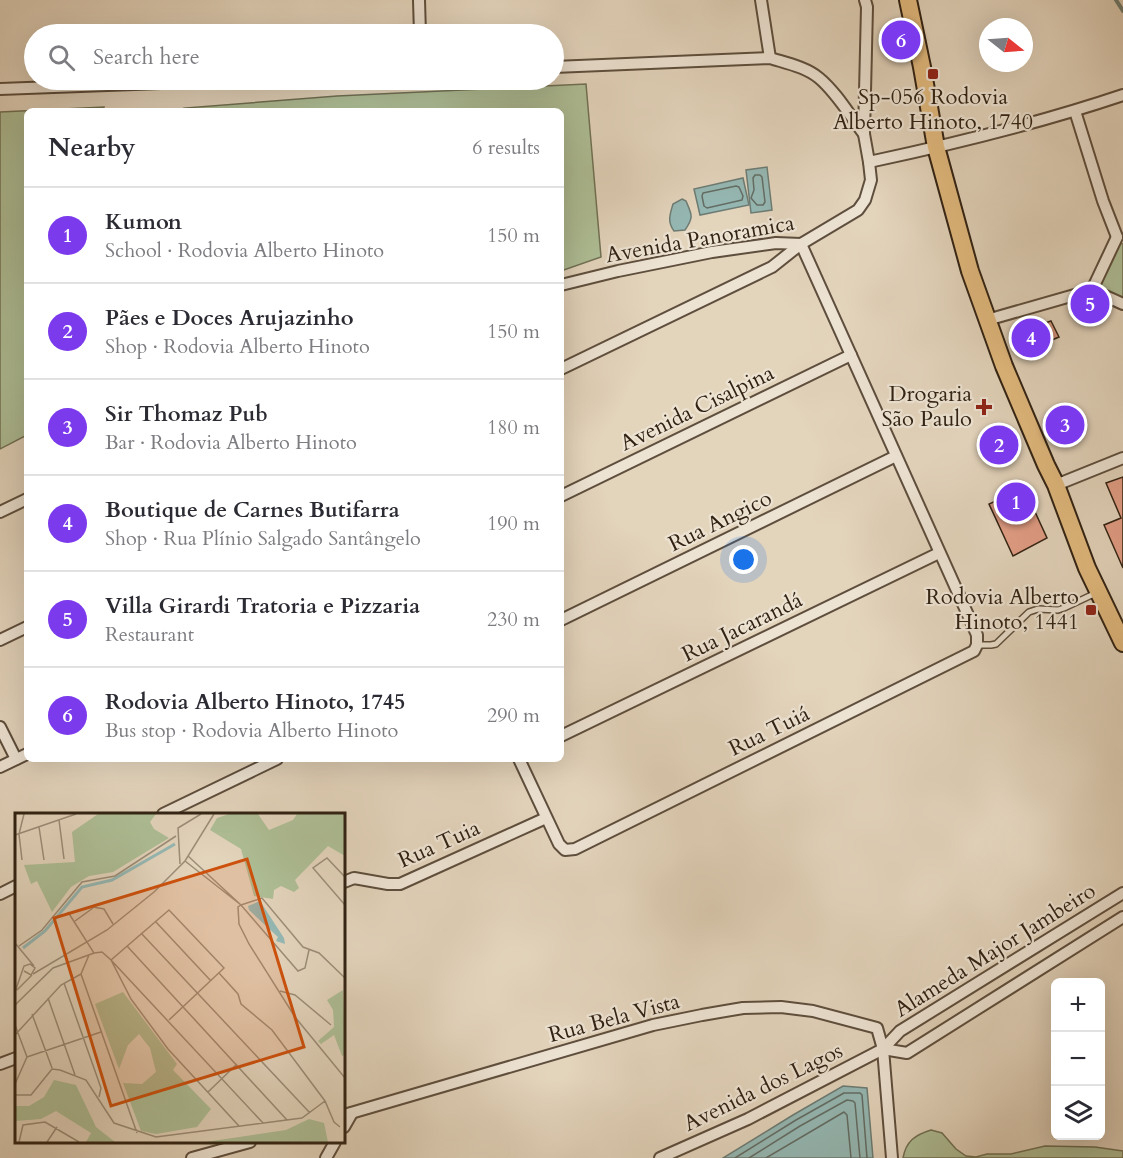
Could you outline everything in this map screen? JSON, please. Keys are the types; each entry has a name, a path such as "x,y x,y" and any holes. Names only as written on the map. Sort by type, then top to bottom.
{"main road":[{"path":"908,0 936,147 970,272 1004,366 1056,485 1098,592 1123,643"}],"street":[{"path":"419,0 420,24"},
{"path":"761,0 770,58"},
{"name":"Avenida Panoramica","path":"564,284 712,252 776,243 801,244 858,210 865,200 871,180 864,134 867,8 865,0"},
{"path":"564,67 770,58 799,67 818,77 864,134"},
{"path":"0,89 24,88"},
{"path":"869,162 1075,111 1123,95"},
{"path":"1075,111 1103,201 1120,238 1092,290"},
{"path":"564,368 772,267 801,244 977,635 977,645"},
{"path":"987,320 1092,290 1123,304"},
{"name":"Avenida Cisalpina","path":"564,495 851,356"},
{"name":"Rua Angico","path":"564,619 896,456"},
{"path":"1056,485 1123,458"},
{"path":"0,512 24,500"},
{"name":"Rua Jacarandá","path":"564,735 939,553"},
{"path":"0,640 24,628"},
{"name":"Rua Tuiá","path":"546,818 559,844 566,850 575,849 974,651 977,645"},
{"path":"0,727 16,759"},
{"path":"0,767 24,755"},
{"path":"165,813 271,762"},
{"path":"520,762 546,818"},
{"name":"Rua Tuia","path":"345,882 354,879 400,884 546,818"},
{"path":"0,894 15,886"},
{"name":"Alameda Major Jambeiro","path":"884,1049 900,1032 1123,893"},
{"name":"Alameda Major Jambeiro","path":"884,1049 907,1053 1123,917"},
{"name":"Rua Bela Vista","path":"348,1114 653,1026 743,1008 781,1007 813,1011 875,1027 884,1049"},
{"path":"884,1049 892,1158"},
{"name":"Avenida dos Lagos","path":"660,1158 748,1119 884,1049"},
{"path":"0,1064 15,1058"},
{"path":"192,1158 246,1143"},
{"path":"326,1158 334,1143"}],"lane":[{"path":"977,645 996,644 1029,612 1038,609 1058,610 1098,592"}],"green space":[{"path":"586,84 601,257 564,270 564,108 185,108 337,96 462,90 564,90 564,85"},
{"path":"24,111 24,437 0,449 0,112"},
{"path":"1119,242 1123,244 1123,299 1098,288"},
{"path":"931,1130 942,1133 956,1149 966,1156 1011,1154 1045,1146 1095,1147 1123,1151 1123,1158 903,1158 906,1147 912,1140"}],"water":[{"path":"767,167 772,210 751,213 746,170"},
{"path":"743,178 749,205 700,215 694,189"},
{"path":"682,199 686,201 691,219 685,230 674,231 670,221 671,211 673,204"},
{"path":"843,1086 867,1088 873,1158 723,1158 793,1115"}],"building":[{"path":"1051,321 1059,337 1030,349 1022,331"},
{"path":"1123,477 1123,568 1104,525 1121,518 1106,483"},
{"path":"1024,488 1047,538 1013,556 989,504"}],"waterway":[{"path":"1116,0 1123,11"}],"place":[{"name":"Rodovia Alberto Hinoto, 1745","path":"901,40"},
{"name":"Sp-056 Rodovia Alberto Hinoto, 1740","path":"933,74"},
{"name":"Villa Girardi Tratoria e Pizzaria","path":"1090,304"},
{"name":"Boutique de Carnes Butifarra","path":"1031,338"},
{"name":"Drogaria São Paulo","path":"984,407"},
{"name":"Sir Thomaz Pub","path":"1065,425"},
{"name":"Pães e Doces Arujazinho","path":"999,445"},
{"name":"Kumon","path":"1016,502"},
{"name":"Rodovia Alberto Hinoto, 1441","path":"1091,610"}]}
